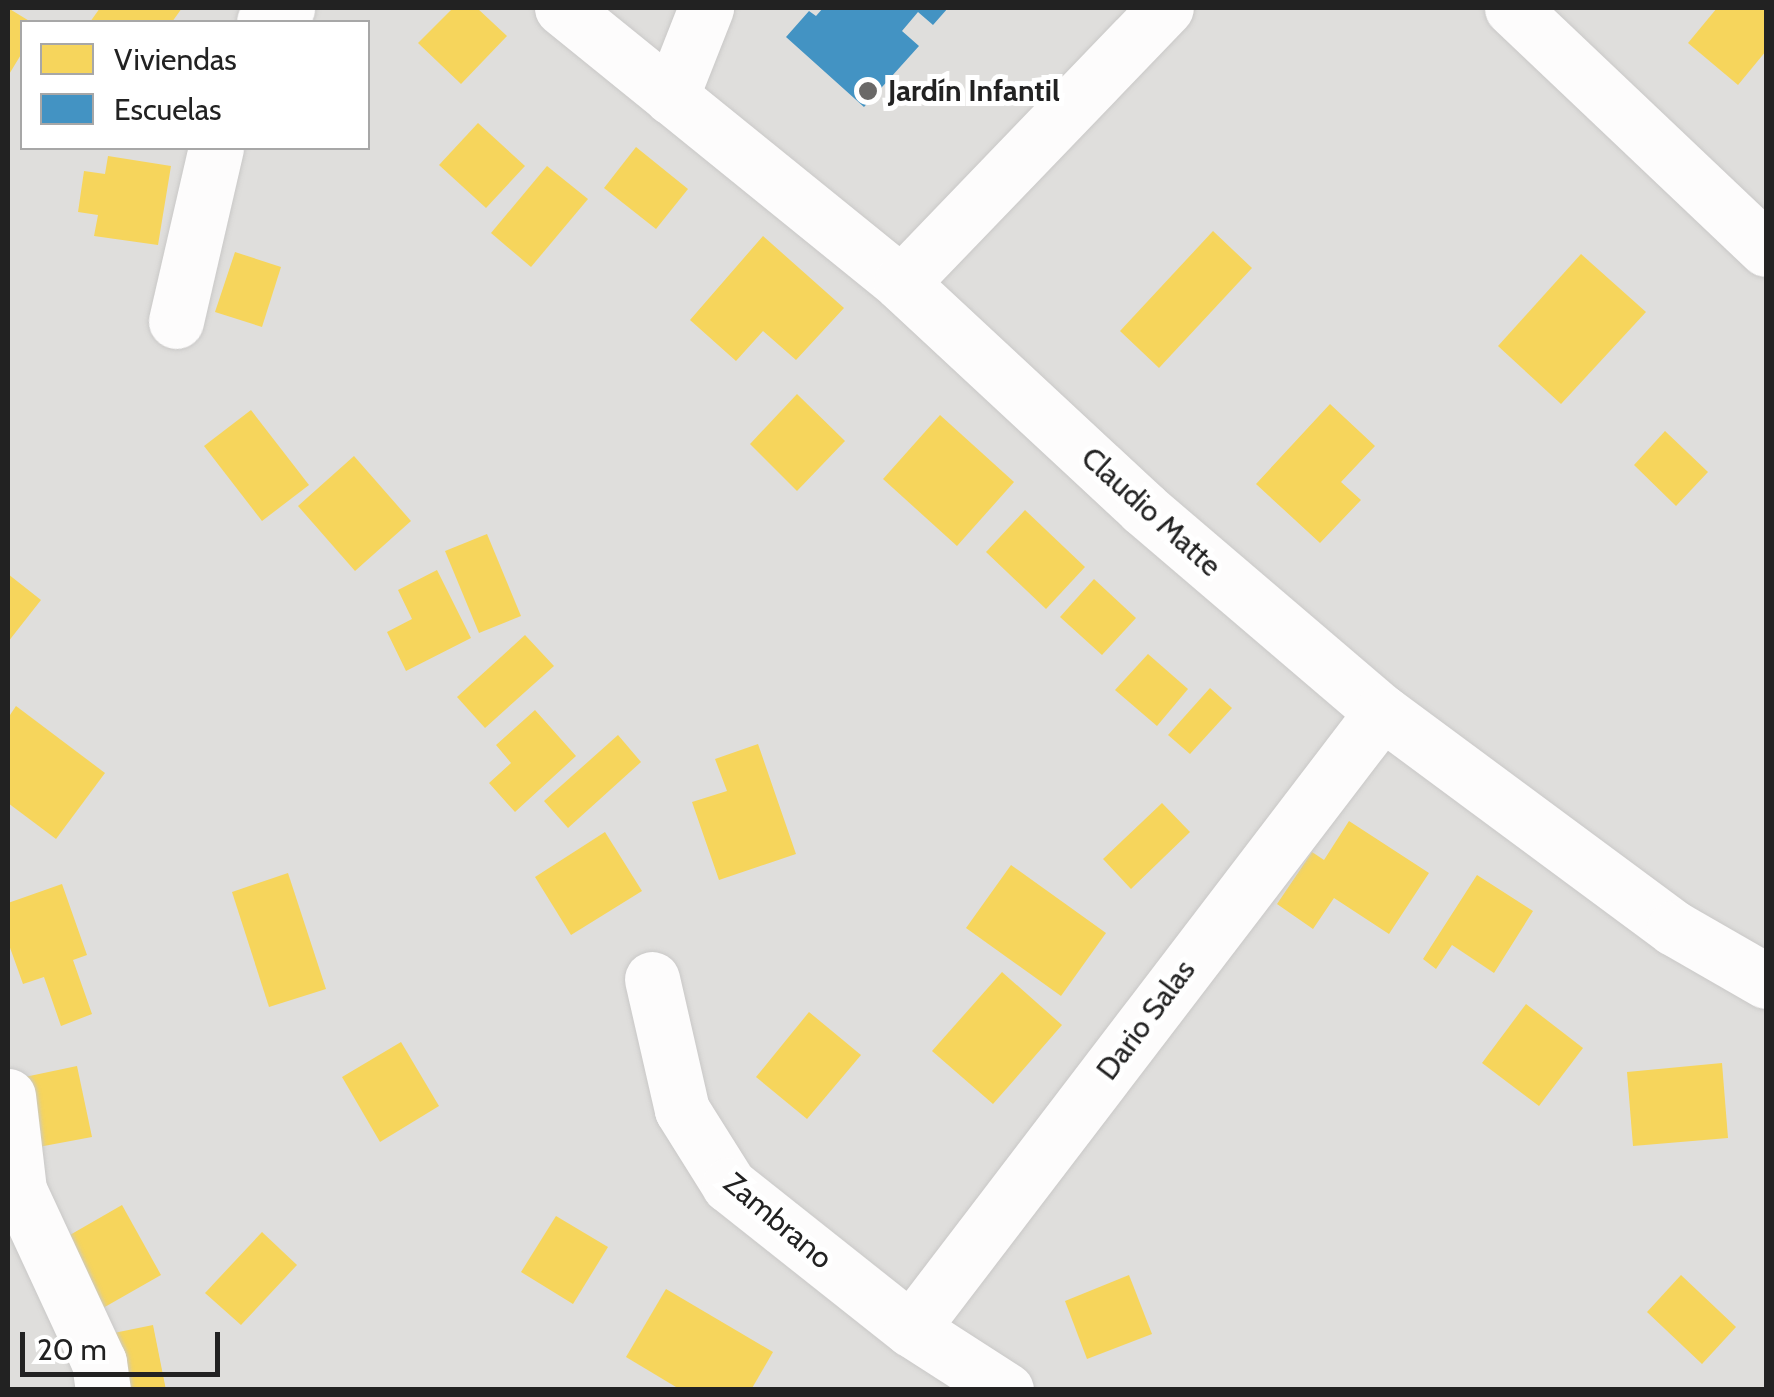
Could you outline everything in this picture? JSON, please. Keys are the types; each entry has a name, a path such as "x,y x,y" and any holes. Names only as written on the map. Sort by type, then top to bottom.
{"street":[{"name":"Claudio Matte","path":"562,8 901,282 1144,509 1382,712 1674,928 1766,981"},
{"path":"671,97 706,8"},
{"path":"901,282 1120,30 1166,8"},
{"path":"1512,8 1766,250"},
{"path":"176,321 216,150"},
{"name":"Dario Salas","path":"910,1328 1382,712"},
{"name":"Zambrano","path":"652,979 682,1110 729,1186 910,1328 1006,1390"},
{"path":"8,1096 13,1191 99,1362 104,1390"}],"shaded area":[{"path":"8,8 1766,8 1766,1389 8,1389"}],"building: Viviendas":[{"path":"8,8 28,20 20,20 20,56 8,76"},
{"path":"100,8 182,8 173,20 91,20"},
{"path":"453,8 477,8 507,36 461,84 418,43"},
{"path":"1717,8 1766,8 1766,51 1738,85 1688,43"},
{"path":"478,123 525,166 486,208 439,165"},
{"path":"636,147 688,189 656,229 604,188"},
{"path":"108,156 171,166 158,245 94,236 98,215 78,212 84,171 105,174"},
{"path":"547,166 588,199 531,267 491,233"},
{"path":"1213,231 1252,268 1159,368 1120,331"},
{"path":"763,236 844,308 796,360 763,331 736,361 690,320"},
{"path":"235,252 281,267 262,327 215,312"},
{"path":"1581,254 1646,312 1561,404 1498,346"},
{"path":"797,394 845,441 797,491 750,444"},
{"path":"1330,404 1375,446 1341,482 1361,500 1320,543 1256,484"},
{"path":"251,410 309,485 262,521 204,446"},
{"path":"940,415 1014,482 957,546 883,479"},
{"path":"1665,431 1708,472 1676,506 1634,465"},
{"path":"354,456 411,521 355,571 298,506"},
{"path":"1025,510 1085,567 1046,609 986,552"},
{"path":"487,534 521,616 479,633 445,551"},
{"path":"437,570 471,638 406,671 387,632 412,619 398,590"},
{"path":"8,574 41,600 8,642"},
{"path":"1094,579 1136,618 1102,655 1060,617"},
{"path":"525,635 554,666 485,728 457,697"},
{"path":"1148,654 1188,689 1157,726 1115,690"},
{"path":"1210,688 1232,708 1190,754 1168,735"},
{"path":"16,706 105,773 56,839 8,803 8,718"},
{"path":"535,710 576,756 515,812 489,783 511,763 496,745"},
{"path":"618,735 641,762 568,828 544,801"},
{"path":"758,744 796,854 719,880 692,802 727,791 715,759"},
{"path":"1162,803 1190,832 1131,889 1103,859"},
{"path":"1349,821 1429,873 1389,934 1334,898 1313,929 1277,904 1312,852 1324,860"},
{"path":"605,832 642,891 571,935 535,877"},
{"path":"1011,865 1106,933 1061,996 966,928"},
{"path":"288,873 326,989 269,1007 232,892"},
{"path":"1477,875 1533,911 1494,973 1452,945 1436,969 1423,959"},
{"path":"62,884 87,955 73,960 92,1014 61,1026 44,977 23,984 8,942 8,903"},
{"path":"1002,972 1062,1025 993,1104 932,1051"},
{"path":"1526,1004 1583,1048 1539,1106 1482,1063"},
{"path":"809,1012 861,1055 807,1119 756,1077"},
{"path":"401,1042 439,1106 380,1142 342,1077"},
{"path":"1722,1063 1728,1138 1633,1146 1627,1072"},
{"path":"77,1066 92,1137 33,1148 20,1078"},
{"path":"122,1205 161,1275 96,1312 56,1243"},
{"path":"556,1216 608,1247 573,1304 521,1272"},
{"path":"262,1232 297,1265 241,1325 205,1293"},
{"path":"1129,1275 1152,1334 1087,1359 1065,1301"},
{"path":"1681,1275 1736,1327 1702,1364 1647,1312"},
{"path":"666,1289 773,1352 751,1390 681,1390 626,1357"},
{"path":"153,1325 166,1390 120,1390 109,1334"}],"building: Escuelas":[{"path":"823,8 948,8 933,25 918,12 902,31 919,46 864,107 786,37 809,11 816,16"}],"place":[{"name":"Jardín Infantil","path":"868,91"}]}
